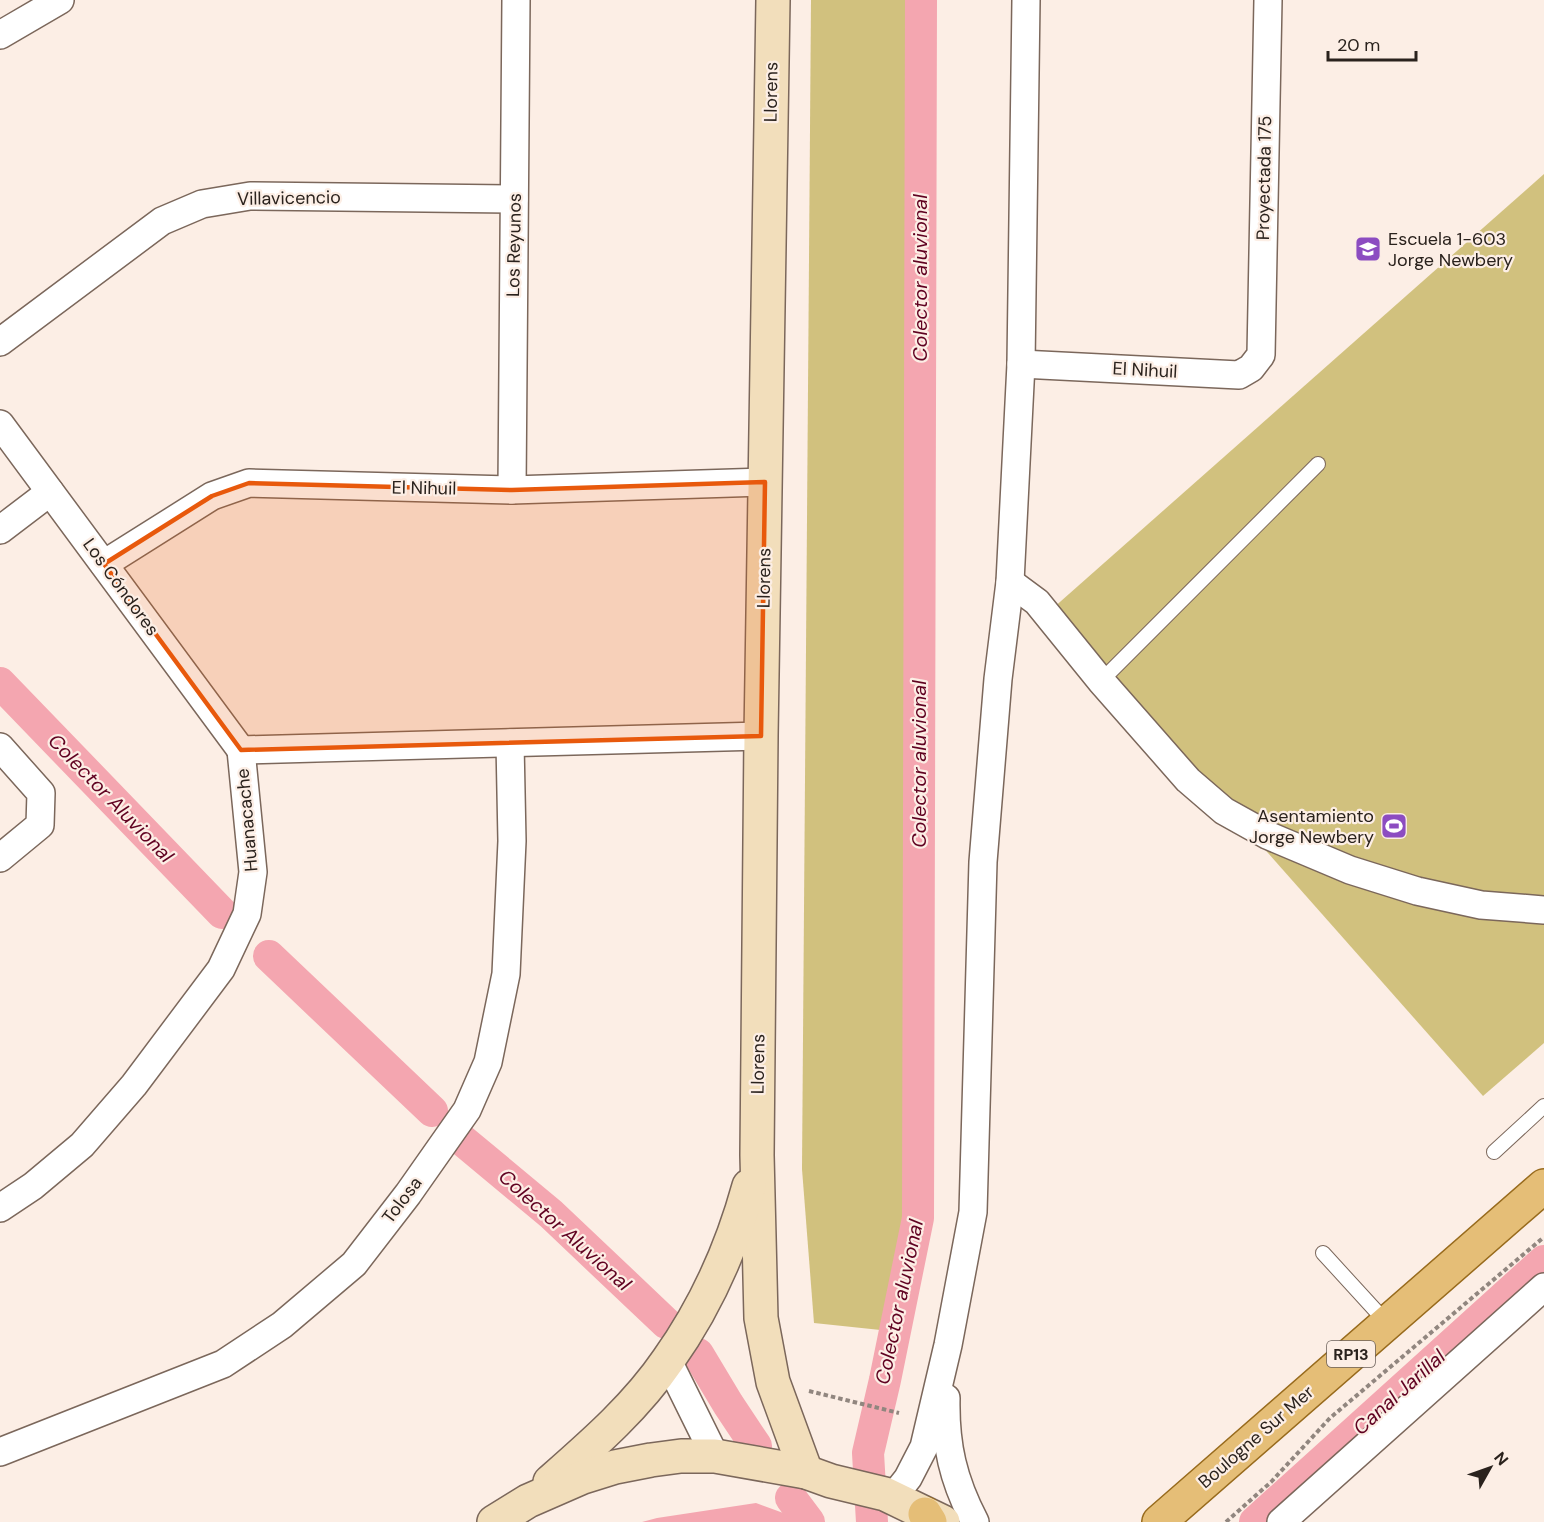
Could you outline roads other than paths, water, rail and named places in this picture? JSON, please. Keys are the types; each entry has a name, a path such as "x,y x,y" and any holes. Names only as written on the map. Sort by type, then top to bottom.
{"main road":[{"name":"Boulogne Sur Mer","path":"1159,1522 1544,1186"}],"street":[{"path":"0,35 60,0"},
{"name":"Los Reyunos","path":"512,490 516,0"},
{"name":"Llorens","path":"773,0 761,736 757,1155 761,1318 772,1382 819,1477"},
{"path":"889,1496 908,1478 924,1448 948,1345 973,1212 982,862 998,679 1010,582 1021,364 1026,0"},
{"name":"Proyectada 175","path":"1261,355 1268,0"},
{"name":"Villavicencio","path":"0,342 162,221 202,204 250,196 514,199"},
{"name":"El Nihuil","path":"1021,364 1239,375 1251,368 1261,355"},
{"name":"Los Cóndores","path":"0,424 241,750"},
{"name":"El Nihuil","path":"104,564 212,496 249,483 512,490 765,482"},
{"path":"0,530 50,492"},
{"path":"1010,582 1037,602 1101,681 1188,780 1224,811 1267,836 1350,870 1417,891 1481,905 1544,910"},
{"name":"Huanacache","path":"0,1209 33,1186 82,1145 134,1085 221,969 247,914 253,872 241,750 761,736"},
{"name":"Tolosa","path":"0,1452 223,1364 282,1325 354,1264 408,1194 467,1110 488,1062 506,974 512,841 510,743"},
{"path":"0,747 41,793 40,825 0,858"},
{"name":"Llorens","path":"528,1501 626,1411 668,1361 699,1309 724,1259 741,1216 757,1155"},
{"path":"1281,1522 1544,1287"},
{"path":"948,1345 946,1411 951,1467 975,1522"},
{"path":"668,1361 715,1456"},
{"path":"494,1522 528,1501 583,1477 615,1467 651,1460 715,1456 819,1477 889,1496 933,1519"}],"lane":[{"path":"1101,681 1318,464"},
{"path":"1494,1152 1544,1106"},
{"path":"1323,1253 1387,1323"}],"waterway":[{"name":"Colector aluvional","path":"872,1522 868,1453 918,1218 921,0"},
{"name":"Colector Aluvional","path":"0,683 222,913"},
{"name":"Colector Aluvional","path":"269,956 432,1111"},
{"name":"Colector Aluvional","path":"462,1140 551,1214 666,1323"},
{"name":"Canal Jarillal","path":"1255,1522 1544,1261"},
{"name":"Colector Aluvional","path":"698,1354 756,1446"},
{"name":"Colector Aluvional","path":"791,1498 809,1522"}],"place":[{"name":"Escuela 1-603 Jorge Newbery","path":"1368,249"},
{"name":"Asentamiento Jorge Newbery","path":"1394,826"}]}
